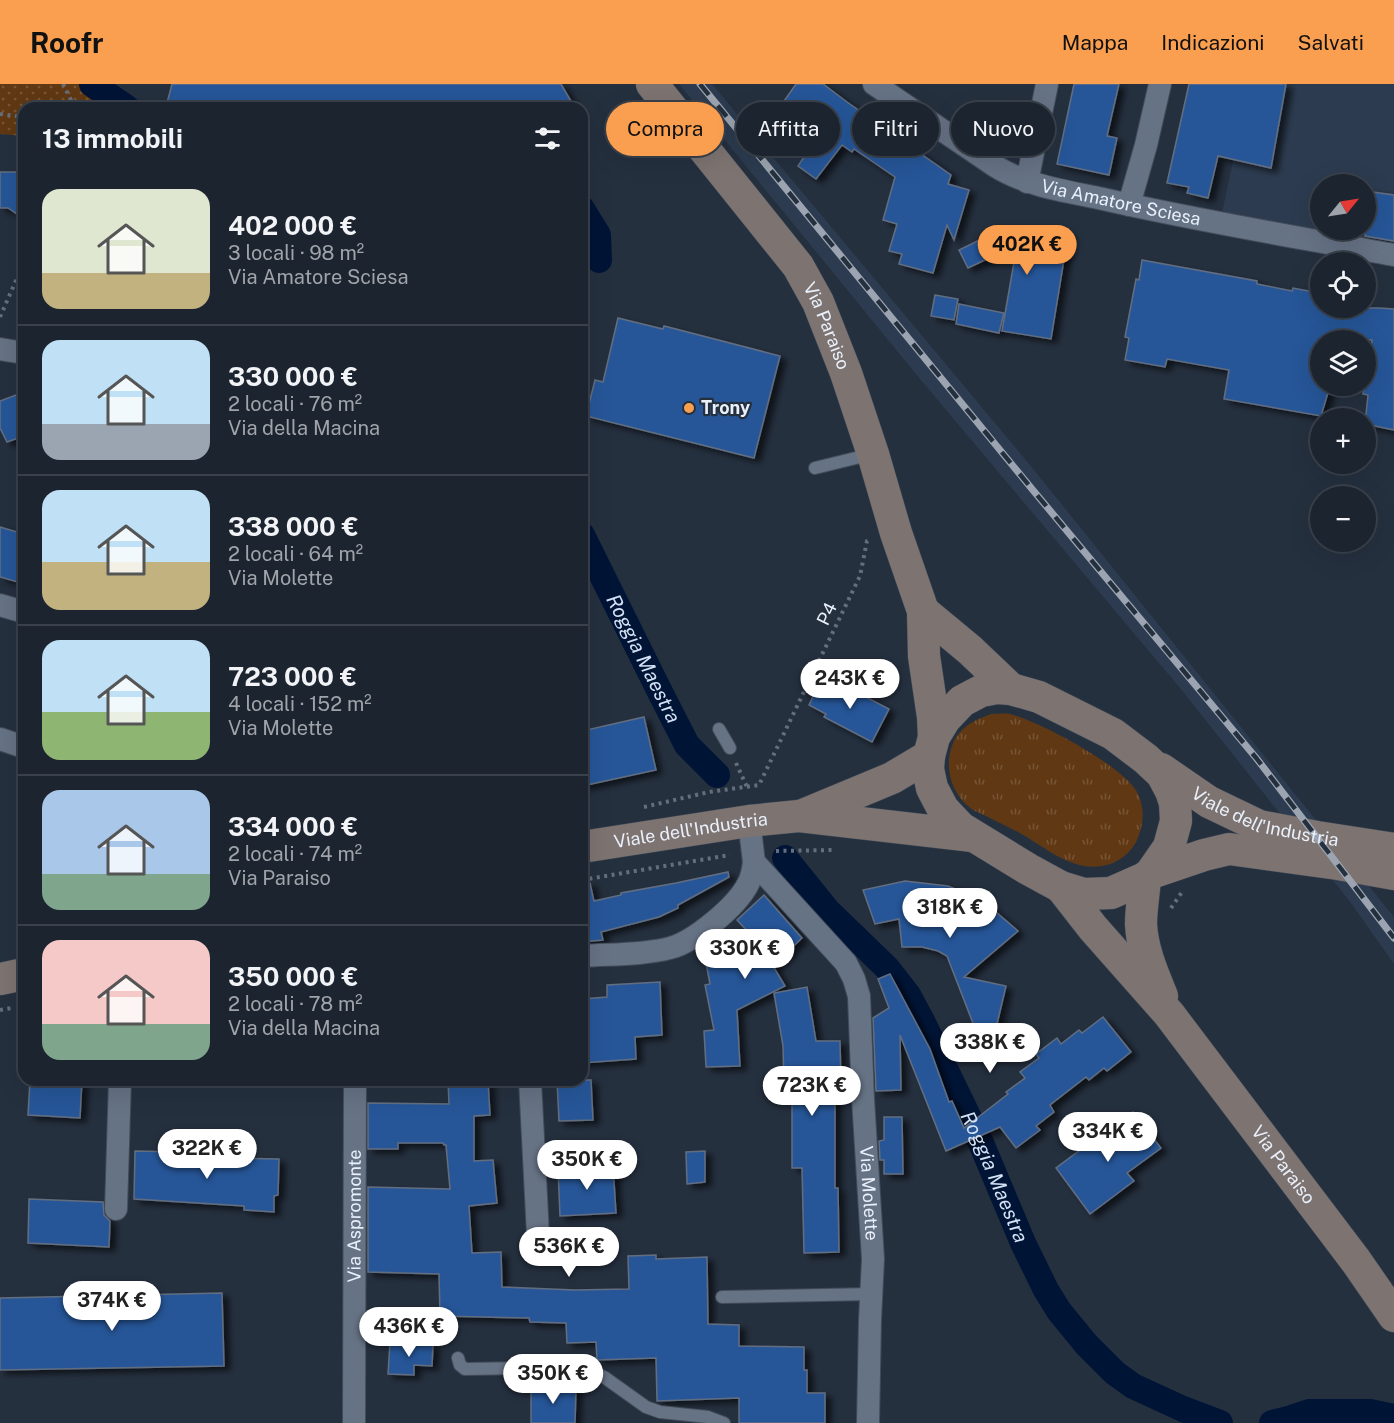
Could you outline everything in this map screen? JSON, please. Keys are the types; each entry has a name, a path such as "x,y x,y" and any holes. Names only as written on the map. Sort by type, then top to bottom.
{"main road":[{"name":"Via Paraiso","path":"652,84 798,266 821,310 846,373 923,611 924,656 933,717 932,747 928,769 932,788 943,809 961,828 973,836 1061,886 1093,928 1169,1014 1356,1261 1394,1316"},
{"path":"923,611 970,650 1011,689"},
{"path":"932,747 945,720 962,701 981,691 997,688 1011,689 1039,697 1113,734 1162,774 1175,803 1176,821 1168,847 1148,875"},
{"name":"Viale dell'Industria","path":"588,847 752,845 799,816 892,778 932,747"},
{"name":"Viale dell'Industria","path":"1146,759 1209,802 1259,826 1394,849"},
{"name":"Viale dell'Industria","path":"799,816 973,836"},
{"name":"Viale dell'Industria","path":"1061,886 1084,894 1111,893 1148,875 1204,855 1229,849 1394,874"},
{"name":"Via Paraiso","path":"1148,875 1141,924 1144,944 1152,972 1169,1014"},
{"path":"0,979 18,975"}],"street":[{"name":"Via Amatore Sciesa","path":"874,84 1010,176 1027,182 1129,205 1394,255"},
{"path":"1027,182 1047,84"},
{"path":"1129,205 1160,84"},
{"path":"0,349 18,352"},
{"path":"0,605 18,610"},
{"path":"0,739 18,745"},
{"path":"588,956 648,952 671,948 692,939 738,900 747,886 752,875 752,845"},
{"name":"Via Molette","path":"752,845 846,963 860,996 863,1099 873,1259 868,1423"},
{"path":"116,1209 120,1086"},
{"name":"Via Aspromonte","path":"354,1423 356,1086"},
{"path":"530,1086 538,1235"}],"lane":[{"path":"815,468 873,454"},
{"path":"720,729 730,748"},
{"path":"722,1297 872,1294"},
{"path":"458,1358 460,1365 465,1369 526,1368 593,1372 604,1377 646,1407 660,1412 708,1417 724,1423"}],"path":[{"path":"63,84 71,102"},
{"path":"0,114 18,116"},
{"path":"0,317 18,276"},
{"name":"P4","path":"747,787 759,785 860,576 867,541 896,533"},
{"path":"640,808 709,792 747,787 730,748"},
{"path":"588,879 752,845 833,850"},
{"path":"1171,909 1188,886"}],"shaded area":[{"path":"679,84 712,84 736,113 736,154 724,139 724,102 694,102"},
{"path":"1249,84 1394,84 1394,250 1340,240 1376,240 1376,174 1310,174 1310,234 1221,218"},
{"path":"738,156 772,156 1030,465 1394,917 1394,964 1351,903 1180,688 920,379"}],"green space":[{"path":"0,84 83,84 108,102 18,102 18,136 0,134"},
{"path":"991,714 1010,714 1040,725 1079,746 1129,781 1140,798 1143,816 1137,840 1127,853 1118,860 1102,866 1091,867 1069,862 1020,833 975,811 960,798 951,779 949,768 952,747 956,737 963,729"}],"building":[{"path":"172,84 561,84 572,102 167,102"},
{"path":"796,84 823,84 852,106 852,152 842,145 840,148 840,102 783,102"},
{"path":"1074,84 1119,84 1107,136 1117,138 1109,175 1057,164"},
{"path":"1189,84 1286,84 1271,168 1218,156 1208,198 1187,193 1189,187 1167,183"},
{"path":"804,156 834,156 816,179 798,166"},
{"path":"864,156 924,156 951,175 948,184 969,190 954,240 947,225 933,273 899,264 902,254 889,251 897,224 883,220 895,177"},
{"path":"0,172 18,172 18,215 8,208 0,208"},
{"path":"1376,193 1394,195 1394,241 1376,238"},
{"path":"1008,226 1068,235 1051,339 1002,331 1017,245 968,268 959,250"},
{"path":"1142,260 1257,281 1257,284 1292,291 1293,288 1310,291 1310,318 1376,318 1376,308 1394,309 1394,430 1376,426 1376,408 1367,408 1368,396 1376,396 1376,330 1310,330 1310,396 1327,396 1323,408 1310,408 1310,414 1224,399 1229,370 1167,359 1165,367 1125,360 1129,338 1125,337 1136,279 1139,280"},
{"path":"935,295 958,299 954,320 931,316"},
{"path":"959,304 1004,313 999,333 956,324"},
{"path":"618,318 663,329 664,326 780,356 754,458 588,416 595,380 603,382"},
{"path":"18,394 18,438 7,442 0,428 0,401"},
{"path":"0,527 18,532 18,582 0,577"},
{"path":"820,682 838,690 841,684 889,709 872,742 824,717 826,714 809,705"},
{"path":"644,717 656,770 588,785 588,730"},
{"path":"728,872 729,877 659,917 601,932 603,940 588,941 588,883 590,883 594,901 621,895 621,893"},
{"path":"905,881 948,886 982,900 1018,931 964,977 1006,986 988,1062 947,956 922,947 902,947 899,919 875,924 863,890"},
{"path":"764,895 802,938 773,966 785,986 737,1010 740,1066 706,1067 704,1031 714,1030 705,985 710,984 706,963 765,950 737,920"},
{"path":"890,974 930,1049 949,1102 952,1101 964,1128 1025,1078 1020,1072 1039,1058 1036,1054 1057,1038 1061,1044 1079,1030 1082,1033 1103,1017 1131,1052 1107,1071 1104,1068 1089,1080 1086,1077 1050,1105 1054,1112 1036,1126 1040,1130 1016,1148 1000,1127 946,1151 900,1035 901,1090 876,1091 873,1018 889,1008 878,979"},
{"path":"660,982 662,1035 635,1037 636,1059 588,1063 588,999 607,997 607,985"},
{"path":"807,987 816,1041 840,1041 841,1085 835,1085 835,1188 838,1188 839,1252 804,1253 802,1168 792,1168 792,1086 784,1087 783,1046 774,993"},
{"path":"588,1080 591,1080 593,1120 559,1121 557,1086 588,1086"},
{"path":"30,1086 82,1086 80,1118 28,1115"},
{"path":"448,1086 488,1086 490,1115 474,1116 474,1161 493,1160 497,1203 469,1206 472,1253 501,1252 502,1287 575,1290 629,1289 628,1256 656,1255 656,1259 707,1257 708,1324 739,1325 739,1346 804,1347 807,1393 825,1393 825,1423 739,1423 739,1398 657,1401 656,1358 597,1360 596,1342 567,1343 566,1323 530,1322 529,1318 440,1316 439,1274 368,1272 368,1187 450,1189 446,1145 443,1143 398,1143 398,1149 368,1149 368,1103 449,1104"},
{"path":"1133,1112 1161,1148 1127,1173 1134,1181 1090,1214 1056,1168"},
{"path":"884,1117 902,1117 903,1174 884,1174 884,1160 880,1160 879,1141 884,1140"},
{"path":"135,1151 181,1152 181,1157 279,1159 278,1195 274,1196 274,1212 244,1210 244,1206 134,1199"},
{"path":"705,1151 705,1182 687,1184 686,1152"},
{"path":"613,1166 616,1213 560,1216 558,1169"},
{"path":"29,1199 103,1202 104,1215 110,1221 109,1247 28,1243"},
{"path":"222,1293 224,1366 0,1370 0,1298"},
{"path":"390,1342 433,1345 432,1366 414,1365 414,1375 388,1374"},
{"path":"552,1387 576,1388 575,1423 531,1423 531,1388 552,1389"}],"waterway":[{"name":"Roggia Maestra","path":"92,84 118,102"},
{"name":"Roggia Maestra","path":"588,219 598,235 599,260"},
{"name":"Roggia Maestra","path":"588,547 687,745 717,775"},
{"name":"Roggia Maestra","path":"785,858 827,910 887,968 908,995 981,1143 1023,1243 1059,1311 1086,1344 1115,1373 1133,1386 1220,1423"},
{"name":"Roggia Maestra","path":"1272,1423 1309,1412 1370,1412 1394,1417"}],"railway":[{"path":"700,84 1257,759 1394,938"}],"place":[{"name":"Trony","path":"689,408"}]}
